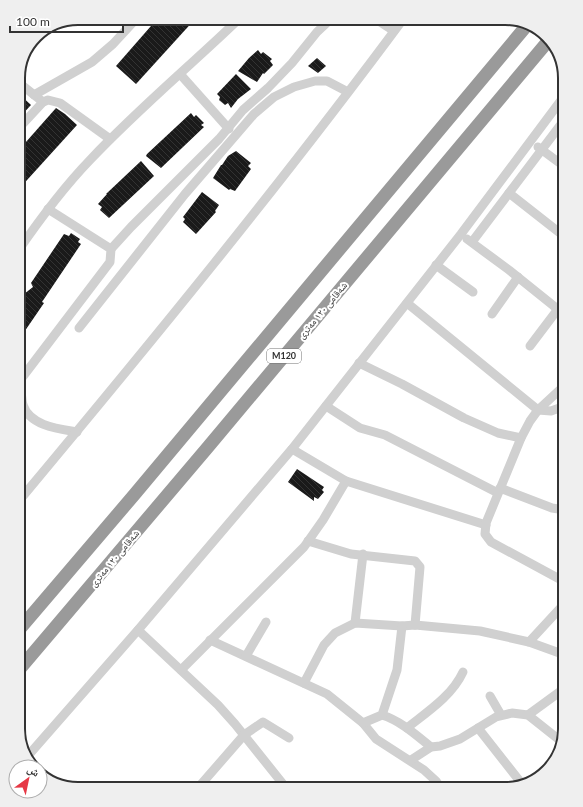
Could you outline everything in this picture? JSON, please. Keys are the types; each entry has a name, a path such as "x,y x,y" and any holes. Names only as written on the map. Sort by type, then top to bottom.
{"highway":[{"name":"M120","path":"25,623 134,495 524,29"},
{"name":"شەقامی ١٢٠ مەتری","path":"25,663 545,44"}],"street":[{"path":"34,95 92,62 113,44 131,25"},
{"path":"25,241 48,209 110,139 232,25"},
{"path":"25,373 110,262 111,249 229,129 243,110 284,72 325,25"},
{"path":"385,25 394,31"},
{"path":"25,494 195,288 399,25"},
{"path":"180,74 229,129"},
{"path":"79,328 185,194 254,114 274,97 294,86 315,81 327,81 348,92"},
{"path":"25,88 43,102"},
{"path":"25,121 43,102 48,100 60,103 110,139"},
{"path":"31,753 138,630 292,449 461,234 558,104"},
{"path":"472,242 558,128"},
{"path":"530,141 558,162"},
{"path":"509,193 558,232"},
{"path":"48,209 111,249"},
{"path":"461,234 558,309"},
{"path":"436,265 473,292"},
{"path":"492,314 518,277"},
{"path":"407,303 538,410 551,412 558,409"},
{"path":"530,346 558,316"},
{"path":"359,363 402,384 464,418 498,433 521,438"},
{"path":"558,391 538,410 521,438 486,525 486,534 491,542 558,578"},
{"path":"326,406 360,428 385,435 499,490 558,509"},
{"path":"25,408 36,420 50,427 77,432"},
{"path":"292,449 346,481 486,525"},
{"path":"181,670 271,581 308,541 323,520 346,481"},
{"path":"308,541 351,554 363,554 415,561 419,564 415,625"},
{"path":"355,623 363,554"},
{"path":"529,642 558,610"},
{"path":"246,656 266,622"},
{"path":"304,683 324,644 336,633 355,623 402,626 415,625 480,631 529,642 558,652"},
{"path":"382,715 397,670 402,626"},
{"path":"138,630 218,705 244,734 282,782"},
{"path":"210,640 327,694 363,723 376,739 401,756 411,760 432,777 436,782"},
{"path":"407,728 453,690 459,682 463,672"},
{"path":"528,715 558,693"},
{"path":"490,696 501,716"},
{"path":"411,760 431,747 440,746 460,739 501,716 512,713 528,715 557,738"},
{"path":"363,723 382,715 391,718 407,728 431,747"},
{"path":"202,782 244,734 263,722 289,738"},
{"path":"478,728 519,780"}],"building":[{"path":"152,25 190,25 136,84 116,66"},
{"path":"258,50 261,54 263,52 272,59 270,61 273,65 264,74 263,73 257,82 238,71"},
{"path":"317,58 326,66 318,73 308,66"},
{"path":"236,74 251,89 238,99 231,108 228,103 225,105 219,100 220,97 217,94"},
{"path":"25,99 31,105 25,111"},
{"path":"56,108 77,125 25,182 25,143"},
{"path":"191,113 194,117 196,115 204,123 201,125 204,127 161,168 146,156 147,154"},
{"path":"236,151 251,163 248,166 251,169 235,191 229,190 213,178 228,156"},
{"path":"141,161 154,176 109,218 100,210 102,207 98,204 106,194"},
{"path":"202,192 219,205 215,211 216,212 196,234 183,222 185,219 183,217"},
{"path":"71,233 80,239 78,242 81,244 42,302 44,303 25,331 25,293 33,287 31,283 64,234 69,236"},
{"path":"297,469 324,487 322,490 324,492 318,499 314,497 314,501 288,482"}]}
